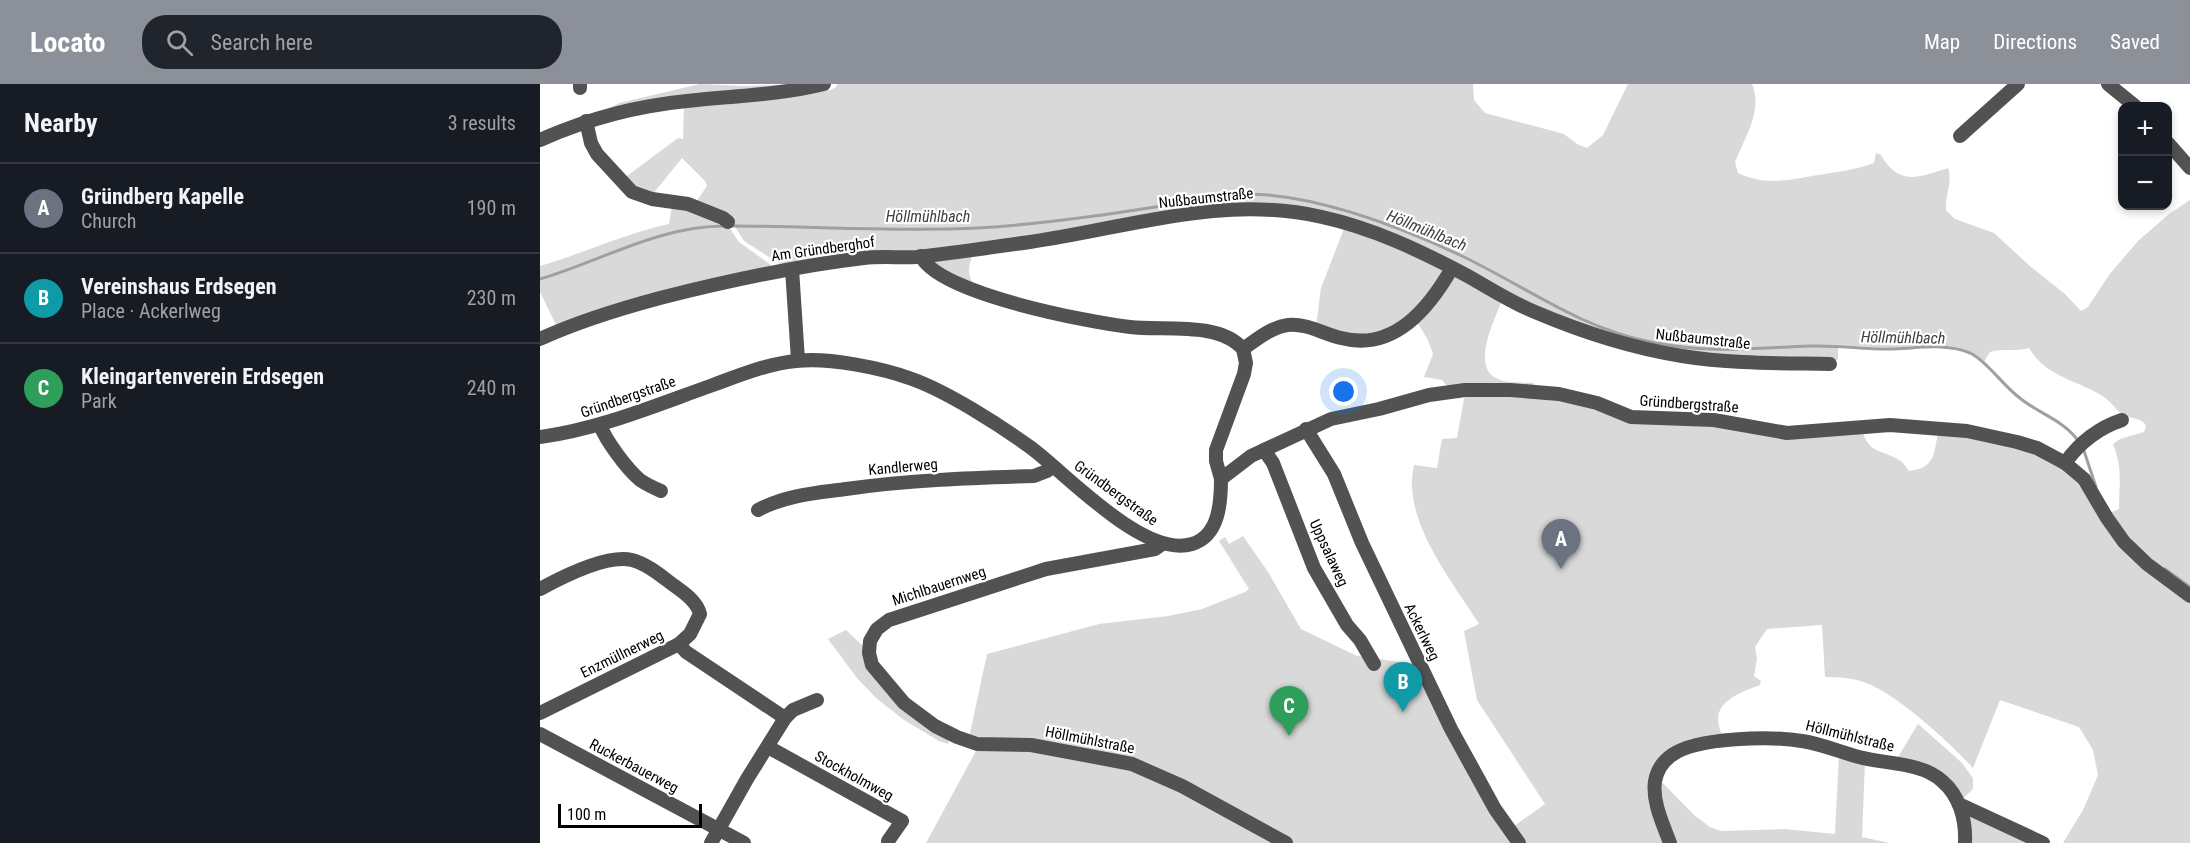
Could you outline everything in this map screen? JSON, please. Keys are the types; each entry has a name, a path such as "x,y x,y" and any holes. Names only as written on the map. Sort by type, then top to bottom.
{"street":[{"path":"540,140 586,121 657,105 790,91 824,84"},
{"path":"1960,136 2018,84"},
{"path":"2108,84 2130,102"},
{"path":"586,121 595,152 630,190 652,199 688,204 728,222"},
{"path":"2172,148 2190,168"},
{"name":"Nußbaumstraße","path":"921,256 1066,236 1180,215 1252,208 1302,213 1345,223 1397,241 1534,312 1652,351 1707,359 1830,364"},
{"path":"921,256 932,269 951,280 1006,301 1107,324 1226,335 1243,349 1246,363 1216,450 1216,461 1221,479"},
{"name":"Am Gründberghof","path":"540,339 575,323 616,310 742,278 868,257 921,256"},
{"path":"1243,349 1268,333 1288,325 1303,326 1353,340 1372,339 1392,333 1407,325 1421,312 1452,268"},
{"path":"792,269 798,360"},
{"name":"Gründbergstraße","path":"540,437 600,425 756,370 798,360 886,370 912,379 952,399 1003,430 1028,446 1109,512 1162,544 1188,545 1200,541 1210,533 1216,519 1221,479 1246,459 1306,429 1341,416 1379,409 1429,395 1465,390 1510,390 1583,399 1631,417 1714,420 1788,433 1890,425 1967,431 1994,435 2027,445 2065,463 2084,479 2113,527 2147,564 2190,596"},
{"path":"2065,463 2097,431 2122,420"},
{"path":"600,425 606,438 634,474 661,491"},
{"name":"Ackerlweg","path":"1306,429 1334,474 1366,551 1451,729 1495,809 1519,843"},
{"name":"Uppsalaweg","path":"1264,450 1273,463 1314,568 1347,625 1360,640 1374,664"},
{"name":"Kandlerweg","path":"758,510 774,502 807,494 909,481 1034,476 1053,467"},
{"name":"Michlbauernweg","path":"957,737 910,708 873,668 869,658 869,644 881,625 889,620 1026,574 1062,565 1155,549 1162,544"},
{"name":"Enzmüllnerweg","path":"540,589 561,578 599,564 622,559 641,563 689,597 699,609 700,617 687,638 678,644 540,713"},
{"path":"678,644 686,652 785,718"},
{"path":"711,843 785,718 793,710 817,700"},
{"name":"Ruckerbauerweg","path":"540,734 744,843"},
{"path":"950,750 957,737"},
{"name":"Höllmühlstraße","path":"957,737 978,744 1031,745 1132,764 1182,786 1286,843"},
{"name":"Höllmühlstraße","path":"1670,843 1655,796 1656,779 1660,768 1670,756 1682,749 1718,742 1771,738 1800,740 1867,759 1915,768 1941,780 1959,804 1965,843"},
{"name":"Stockholmweg","path":"768,747 902,822 888,841"},
{"name":"Höllmühlstraße","path":"1959,804 2043,843"}],"shaded area":[{"path":"700,84 744,86 807,84 601,113 619,103"},
{"path":"838,84 1473,84 1474,100 1485,113 1564,134 1587,148 1603,135 1628,84 1752,84 1755,94 1754,114 1735,162 1738,173 1768,181 1798,179 1874,163 1876,153 1881,155 1895,172 1903,176 1919,176 1948,168 1950,178 1946,210 1955,219 1994,233 2065,294 2081,311 2088,307 2109,275 2138,241 2169,214 2190,200 2190,843 2063,843 2083,810 2098,775 2093,750 2079,727 2000,700 1973,768 1925,722 1883,691 1860,681 1825,677 1822,625 1767,629 1755,647 1757,659 1754,676 1761,681 1760,685 1733,697 1722,707 1718,720 1723,739 1692,743 1654,774 1694,815 1710,827 1721,831 1784,829 1835,834 1839,754 1865,762 1862,837 1890,843 1290,843 1145,766 969,738 987,654 1099,624 1168,616 1202,609 1245,592 1249,589 1219,541 1225,537 1229,544 1243,536 1268,572 1301,629 1357,656 1413,664 1507,831 1545,804 1477,700 1464,631 1479,624 1428,542 1420,524 1412,488 1414,465 1437,468 1442,439 1457,438 1465,393 1558,397 1629,419 1862,430 1872,447 1900,461 1909,471 1924,467 1932,459 1938,432 2023,447 2075,474 2103,516 2119,509 2119,469 2113,444 2120,439 2144,432 2146,426 2141,421 2122,414 2101,395 2043,365 2029,348 1990,352 1984,362 1962,349 1939,346 1890,348 1838,345 1838,359 1833,362 1728,357 1662,349 1554,316 1458,267 1278,205 785,267 744,241 732,222 696,202 707,186 705,181 682,158 652,195 644,194 623,179 678,138 683,139 684,104 828,90 834,89"},
{"path":"672,205 726,223 739,242 771,265 771,269 557,327 540,292 540,266 669,224"},
{"path":"1345,226 1440,266 1443,276 1405,324 1367,337 1316,327 1321,288"},
{"path":"975,252 970,261 969,270 970,278 975,286 937,268 933,261"},
{"path":"1457,274 1502,300 1490,330 1485,353 1485,363 1489,372 1505,381 1534,383 1533,389 1448,387 1442,380 1424,377 1433,354 1417,322"},
{"path":"846,630 863,646 865,660 949,739 948,744 904,720 876,698 857,678 828,639"},
{"path":"1918,724 1961,762 1973,778 1973,789 1960,801 1954,791 1895,762"},
{"path":"1005,748 1123,763 1281,843 926,843 977,749"},
{"path":"1966,810 2033,843 1968,843"}],"waterway":[{"name":"Höllmühlbach","path":"731,226 978,228 1073,219 1232,195 1259,194 1289,198 1351,212 1381,222 1464,257 1578,317 1625,336 1651,342 1711,349 1820,346 1888,349 1940,347 1970,353 2015,394 2060,423 2079,442"},
{"name":"Höllmühlbach","path":"540,279 653,238 676,232 724,226"},
{"name":"Höllmühlbach","path":"2083,448 2096,487"},
{"name":"Höllmühlbach","path":"2165,569 2190,587"}],"place":[{"name":"Gründberg Kapelle","path":"1561,569"},
{"name":"Vereinshaus Erdsegen","path":"1403,712"},
{"name":"Kleingartenverein Erdsegen","path":"1289,736"}]}
